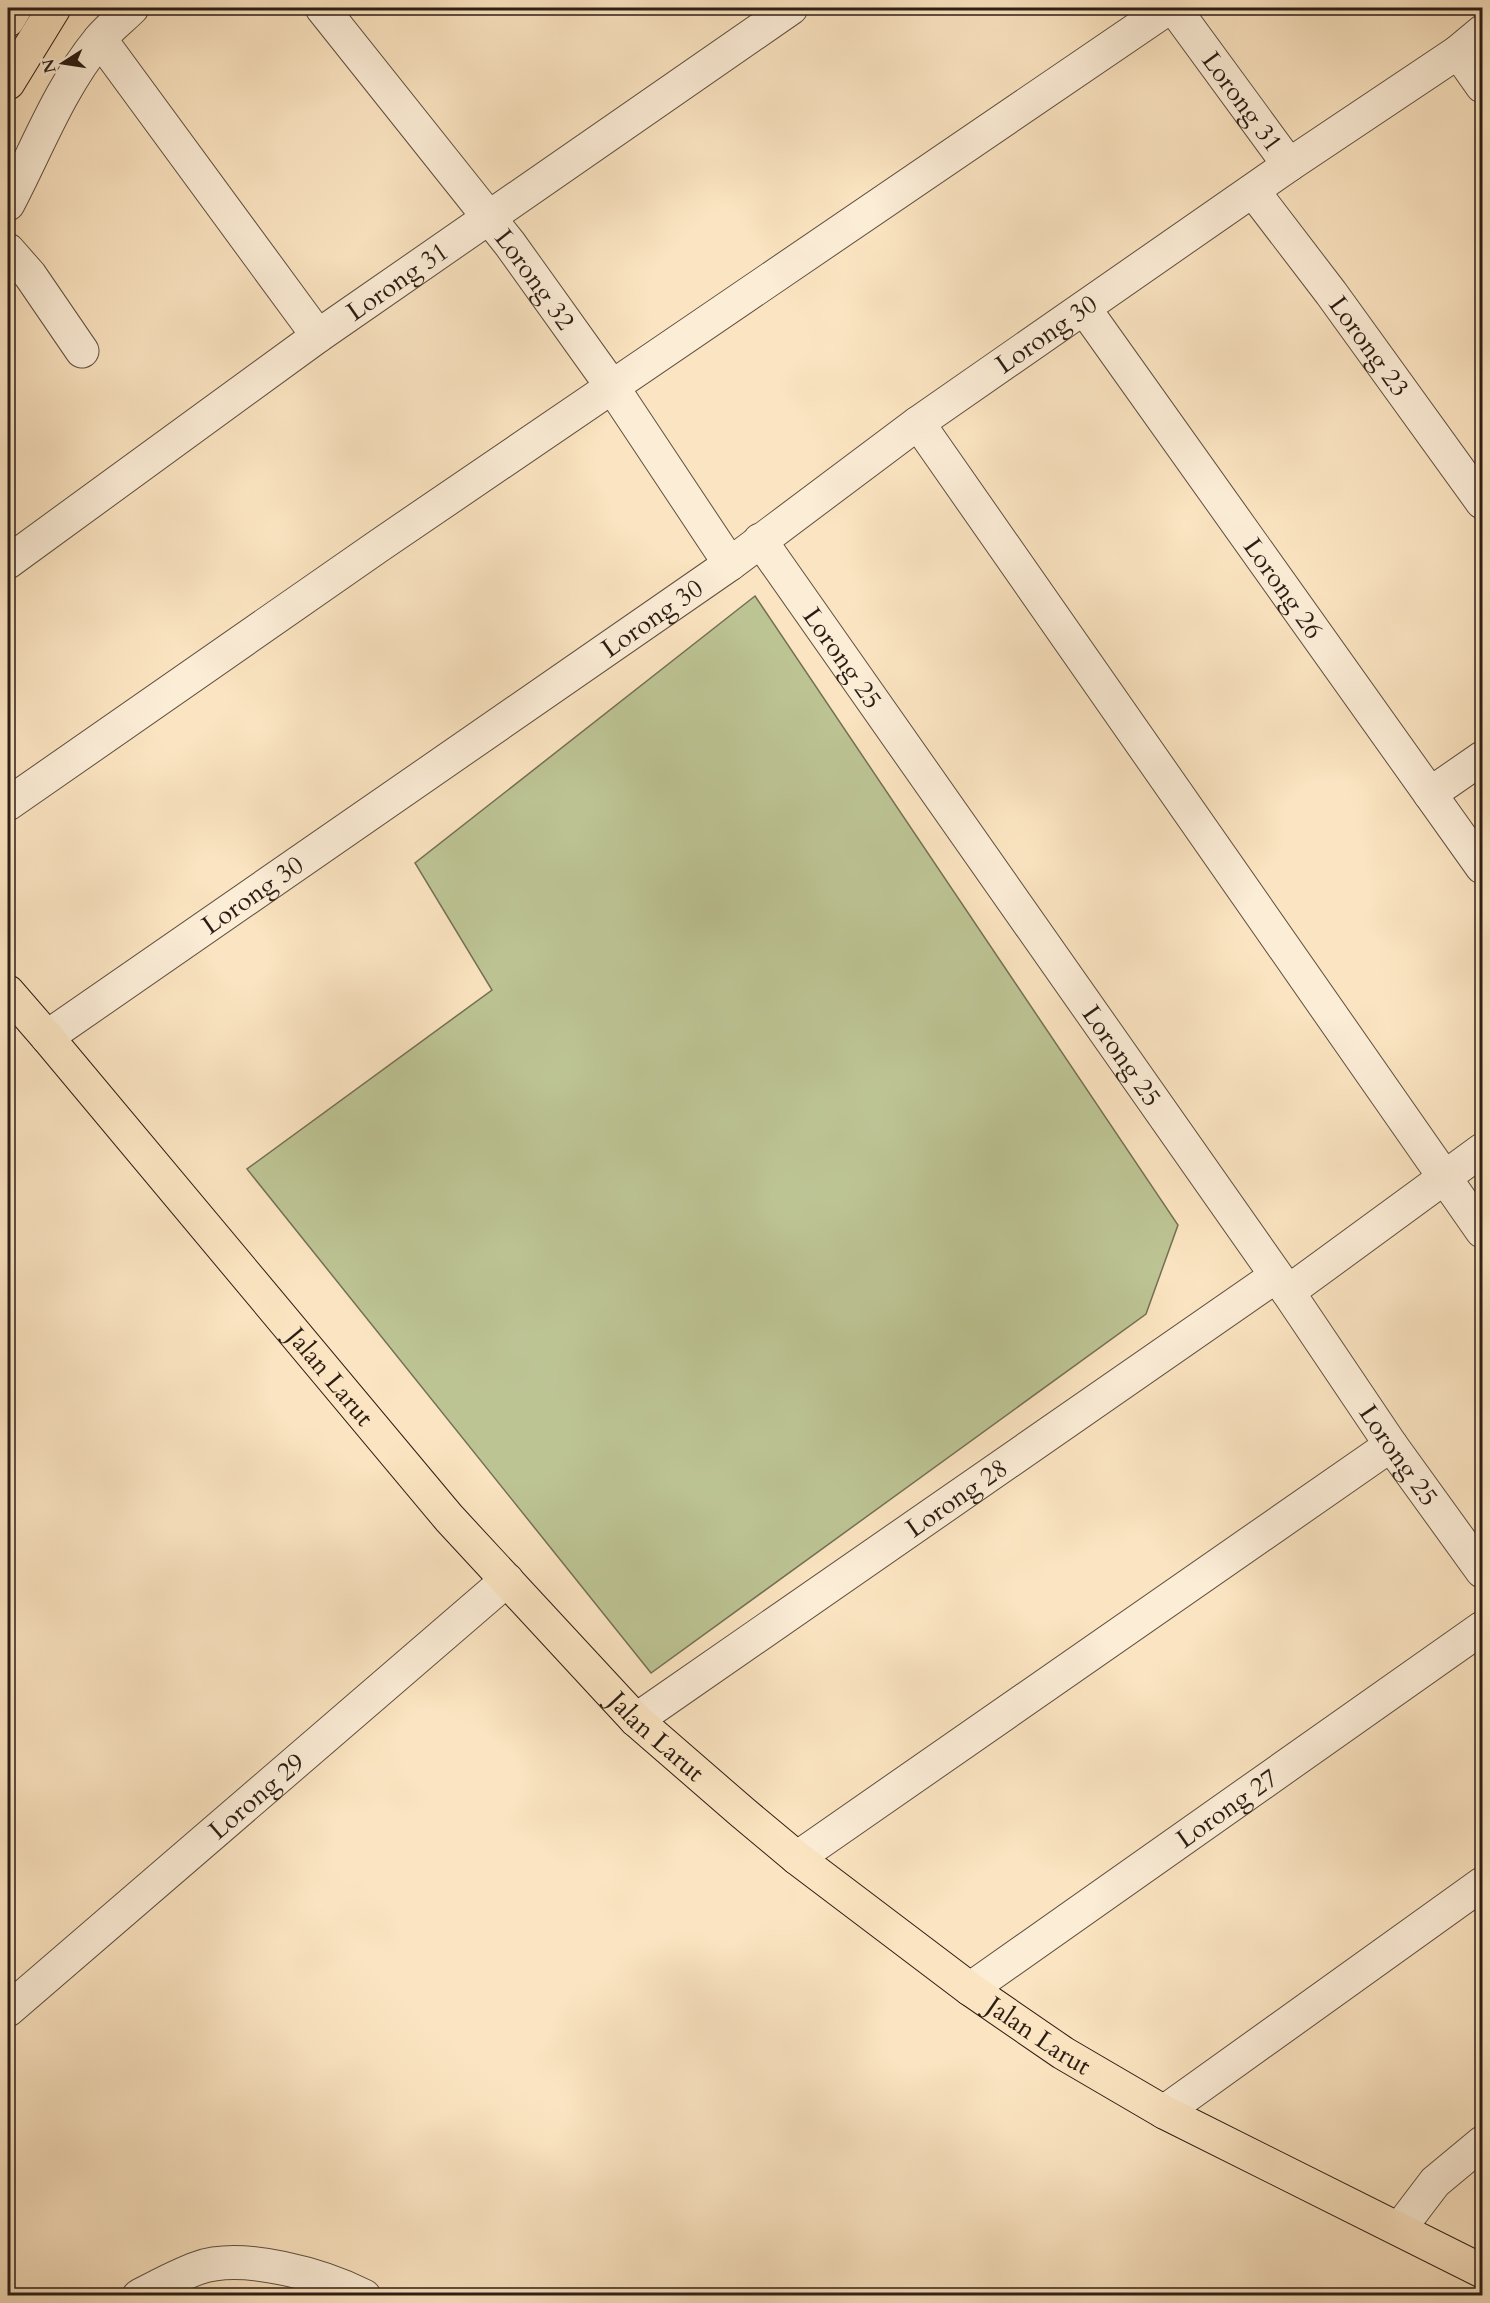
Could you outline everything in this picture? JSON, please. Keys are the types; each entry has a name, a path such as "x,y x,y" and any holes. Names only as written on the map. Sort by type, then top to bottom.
{"main road":[{"path":"8,20 15,8"},
{"path":"11,75 54,8"},
{"name":"Jalan Larut","path":"8,992 449,1518 636,1720 797,1858 970,1989 1064,2052 1164,2112 1482,2271"}],"street":[{"path":"8,204 46,124 74,76 100,39 132,8"},
{"name":"Lorong 32","path":"322,8 488,216 613,388 730,564"},
{"name":"Lorong 31","path":"8,562 318,336 791,8"},
{"path":"8,804 380,545 1168,8"},
{"name":"Lorong 31","path":"1174,8 1289,165"},
{"path":"100,39 318,336"},
{"path":"1470,42 1482,86"},
{"name":"Lorong 30","path":"47,1037 730,564 918,423 1470,42"},
{"name":"Lorong 23","path":"1253,191 1331,293 1482,502"},
{"path":"8,250 30,275 82,351"},
{"name":"Lorong 26","path":"1084,308 1482,867"},
{"path":"918,423 1482,1231"},
{"name":"Lorong 25","path":"760,540 1282,1284 1391,1445 1482,1571"},
{"path":"1430,794 1482,758"},
{"name":"Lorong 28","path":"636,1720 1282,1284 1445,1178 1482,1150"},
{"path":"797,1858 1391,1445"},
{"name":"Lorong 29","path":"8,2010 507,1580"},
{"name":"Lorong 27","path":"970,1989 1482,1628"},
{"path":"1164,2112 1482,1884"},
{"path":"1400,2228 1435,2182 1482,2143"},
{"path":"139,2295 200,2267 245,2262 299,2271 364,2295"}],"green space":[{"path":"755,596 1178,1225 1146,1314 651,1673 247,1169 492,990 415,863"}]}
